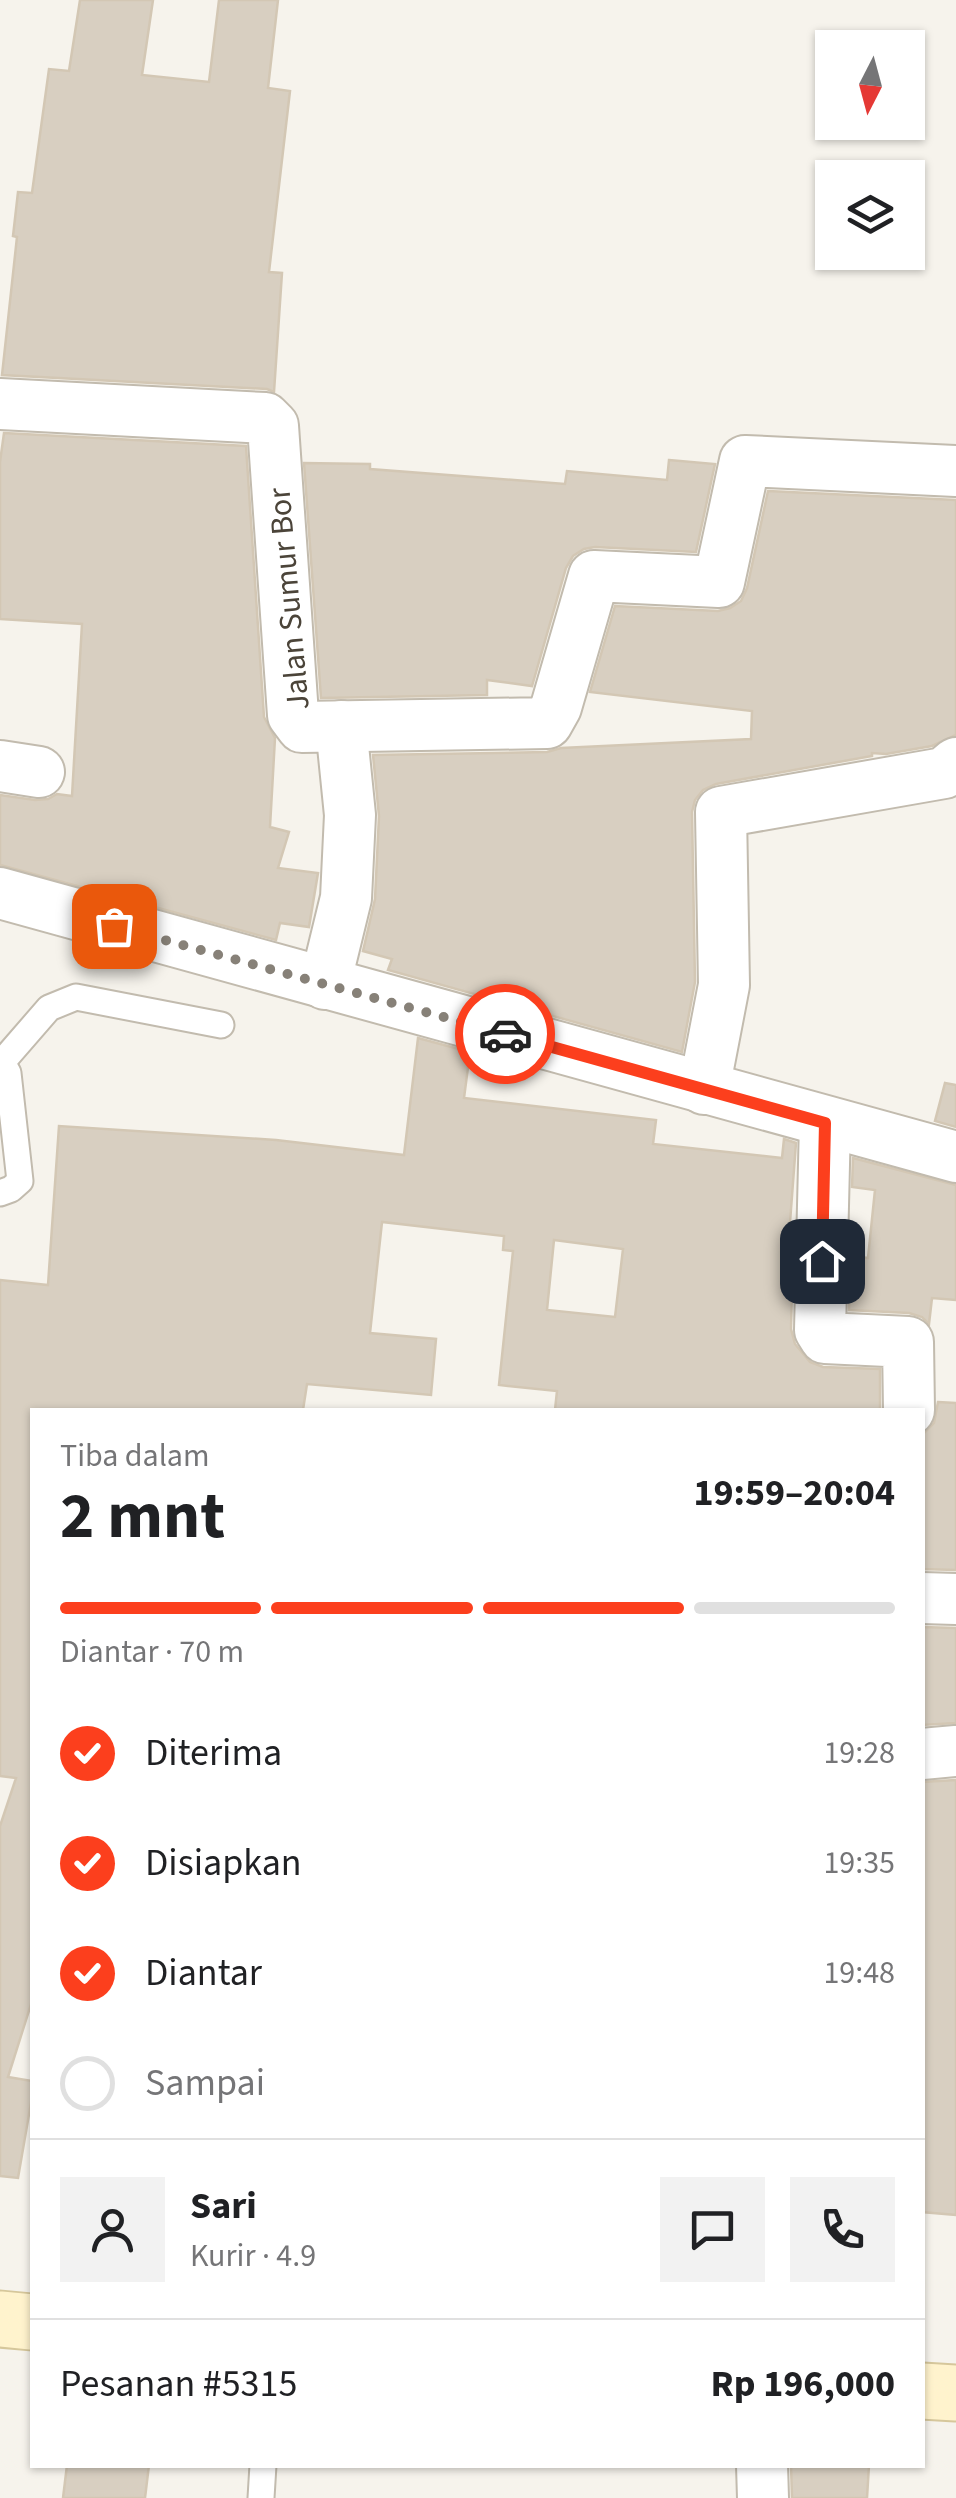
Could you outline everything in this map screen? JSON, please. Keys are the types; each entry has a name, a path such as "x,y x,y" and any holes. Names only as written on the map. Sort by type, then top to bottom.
{"main road":[{"path":"0,2319 30,2322"},
{"path":"925,2392 956,2393"}],"street":[{"name":"Jalan Sumur Bor","path":"0,404 265,418 273,426 293,716 302,727 546,724 556,707 594,576 719,582 745,461 956,471"},
{"path":"324,984 346,898 350,815 342,726"},
{"path":"704,1089 724,985 721,812 944,773 956,762"},
{"path":"0,893 956,1157"},
{"path":"825,1123 820,1330 825,1338 908,1342 909,1408"},
{"path":"925,1598 956,1599"},
{"path":"925,1754 956,1751"},
{"path":"762,2468 763,2498"}],"lane":[{"path":"0,1192 11,1190 20,1181 8,1073 1,1060 49,1008 76,998 222,1025"},
{"path":"261,2498 263,2468"}],"building":[{"path":"80,0 153,0 142,75 209,82 219,0 278,0 268,88 290,91 269,272 282,273 274,392 2,375 18,192 32,193 49,69 69,71"},
{"path":"4,433 246,446 264,717 275,738 270,827 289,832 278,868 318,873 309,927 280,923 276,940 0,865 0,795 35,800 57,794 72,796 82,624 0,619 0,462"},
{"path":"669,460 715,464 696,552 595,547 573,556 566,568 532,686 487,680 487,695 321,698 304,463 370,464 370,469 565,484 567,471 667,480"},
{"path":"768,491 956,500 956,735 932,746 872,753 716,784 703,790 692,812 695,982 682,1052 388,970 392,959 363,951 375,899 379,816 373,755 547,752 561,748 751,739 752,711 590,692 615,606 718,611 741,601"},
{"path":"418,1038 470,1052 464,1098 656,1120 653,1144 782,1158 784,1139 796,1143 788,1249 793,1250 791,1329 795,1344 810,1362 823,1367 880,1369 880,1408 555,1408 557,1391 499,1385 513,1251 503,1250 504,1236 382,1222 370,1333 436,1339 431,1395 307,1384 303,1408 30,1408 30,2007 8,2077 30,2081 30,2109 18,2178 0,2176 0,1826 16,1778 0,1776 0,1280 48,1285 59,1126 276,1140 404,1155","holes":["554,1240 623,1249 615,1317 547,1310"]},
{"path":"945,1083 956,1085 956,1127 935,1121"},
{"path":"853,1158 956,1185 956,1300 932,1298 929,1324 909,1313 849,1310 851,1256 868,1258 875,1190 852,1187"},
{"path":"938,1402 956,1403 956,1570 925,1569 925,1432 934,1423"},
{"path":"925,1627 956,1628 956,1723 925,1725"},
{"path":"956,1780 956,2215 925,2212 925,1782"},
{"path":"67,2468 149,2468 145,2498 63,2498"},
{"path":"791,2468 869,2468 867,2498 792,2498"}],"way so far":[{"path":"114,926 505,1034"}],"route":[{"path":"505,1034 825,1123 822,1261"}]}
